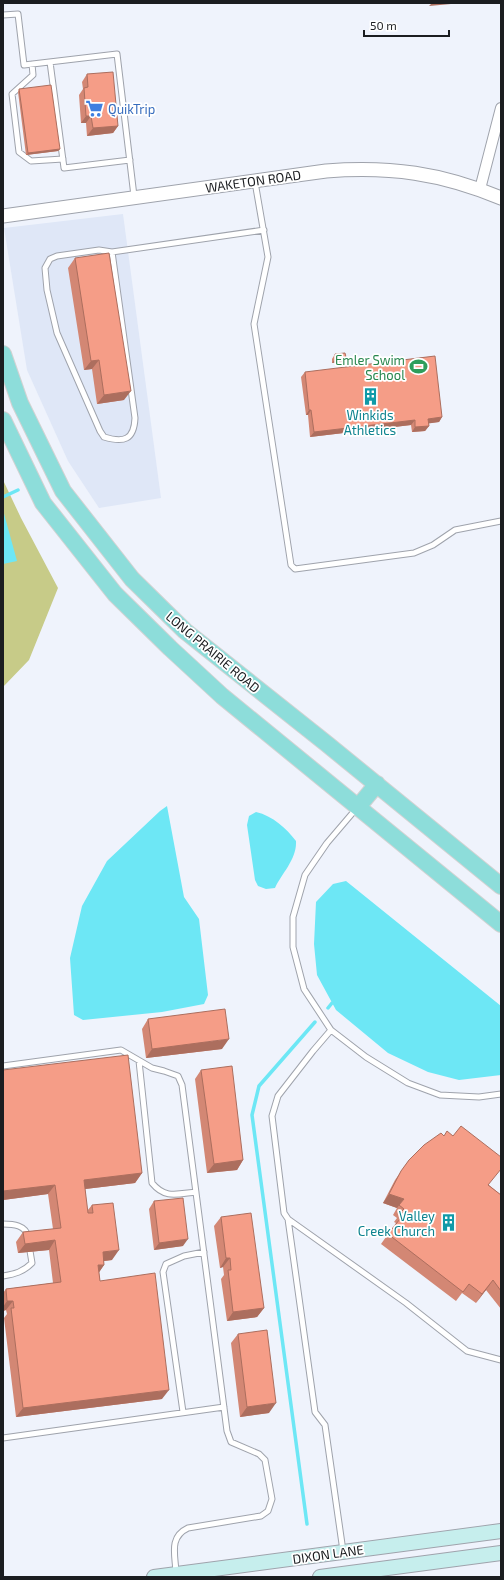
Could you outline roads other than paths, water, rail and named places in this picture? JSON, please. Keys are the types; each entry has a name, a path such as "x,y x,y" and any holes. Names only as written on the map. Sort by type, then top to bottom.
{"main road":[{"name":"LONG PRAIRIE ROAD","path":"3,354 20,403 63,491 132,579 185,631 377,784 501,886"},
{"name":"LONG PRAIRIE ROAD","path":"3,420 43,503 115,594 222,696 501,924"},
{"path":"358,807 377,784"},
{"name":"DIXON LANE","path":"154,1577 176,1576 501,1531"},
{"name":"DIXON LANE","path":"320,1577 501,1553"}],"street":[{"path":"480,189 501,108"},
{"name":"WAKETON ROAD","path":"3,216 326,171 376,169 426,174 480,189 501,198"}],"lane":[{"path":"3,15 18,14 24,65 117,54 135,197"},
{"path":"50,62 64,168 130,160"},
{"path":"32,64 33,75 12,94 19,152 31,161 63,159"},
{"path":"255,181 268,257 254,324 291,565 295,569 414,553 433,545 455,530 501,521"},
{"path":"112,252 135,418 134,430 130,436 122,440 113,440 104,437 100,431 57,333 47,290 45,268 50,259 57,256 99,250 112,252 264,230"},
{"path":"358,807 327,843 305,875 293,917 293,947 304,989 331,1030 366,1057 408,1083 440,1095 479,1097 501,1094"},
{"path":"331,1030 278,1096 272,1116 284,1213 288,1219 406,1303 467,1351 501,1360"},
{"path":"3,1066 121,1050 152,1068 178,1076 182,1086 227,1431 231,1442 259,1454 265,1460 272,1499 268,1511 261,1516 188,1528 180,1532 175,1540 176,1576"},
{"path":"139,1061 152,1183 159,1191 165,1193 175,1194 196,1192"},
{"path":"288,1219 315,1412 325,1426 343,1552"},
{"path":"3,1224 21,1226 28,1234 32,1263 18,1274 3,1276"},
{"path":"183,1412 163,1272 166,1264 184,1256 204,1252"},
{"path":"3,1438 224,1407"}],"water":[{"path":"3,510 17,561 3,564"},
{"path":"167,806 184,897 199,919 208,995 204,1004 162,1012 83,1020 74,1015 70,958 82,906 107,861"},
{"path":"256,812 268,816 279,823 296,841 296,848 292,860 275,888 266,889 258,886 255,880 247,825 249,816"},
{"path":"346,881 501,1006 501,1075 459,1080 428,1072 388,1053 336,1010 317,975 314,944 316,902 333,884"}],"waterway":[{"path":"3,497 18,490"},
{"path":"328,1008 332,1003"},
{"path":"307,1524 252,1115 259,1086 315,1022"}],"place":[{"name":"QuikTrip","path":"95,109"},
{"name":"Emler Swim School","path":"418,367"},
{"name":"Winkids Athletics","path":"370,396"},
{"name":"Valley Creek Church","path":"448,1223"}]}
